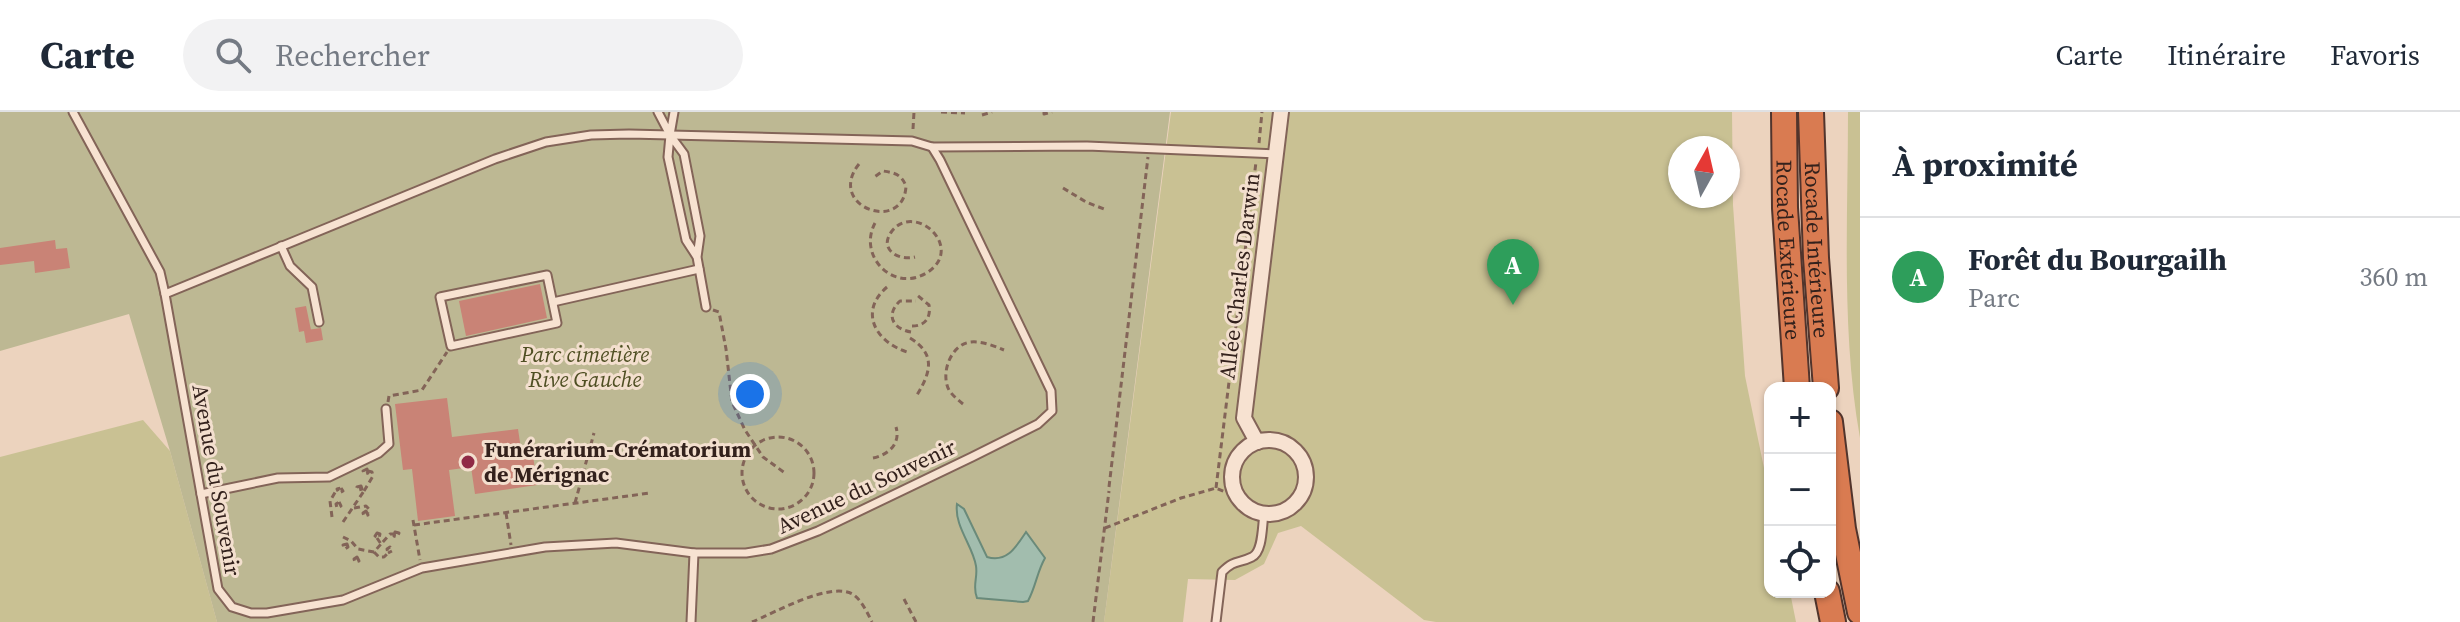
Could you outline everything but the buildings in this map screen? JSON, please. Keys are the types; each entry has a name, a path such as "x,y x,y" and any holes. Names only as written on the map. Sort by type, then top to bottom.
{"highway":[{"name":"Rocade Extérieure","path":"1784,112 1786,222 1797,382"},
{"name":"Rocade Intérieure","path":"1811,112 1816,258 1826,382"},
{"path":"1834,454 1843,529 1860,612"},
{"path":"1828,598 1833,622"}],"street":[{"name":"Allée Charles Darwin","path":"1257,442 1244,418 1281,112"},
{"path":"1270,440 1282,443 1294,449 1304,465 1307,478 1304,492 1285,511 1264,514 1248,508 1233,486 1232,473 1236,461 1240,454 1257,442 1270,440"}],"lane":[{"name":"Avenue du Souvenir","path":"73,112 160,272 218,589 228,604 241,611 267,613 343,600 422,568 545,547 616,543 694,553 746,553 771,549 818,531 1038,424 1052,411 1051,391 932,147"},
{"path":"658,112 684,154 700,236 697,257 706,307"},
{"path":"674,112 668,157 686,240 697,257"},
{"path":"165,294 495,159 546,142 591,135 912,141 932,147 1087,146 1276,154"},
{"path":"281,246 290,266 312,287 319,322"},
{"path":"553,302 699,269"},
{"path":"547,275 557,323 451,346 440,297 547,275"},
{"path":"201,494 278,478 329,477 379,453 389,444 386,409"},
{"path":"1216,622 1222,572 1232,563 1254,557 1258,551 1264,514"},
{"path":"691,622 694,553"}],"path":[{"path":"912,141 914,112"},
{"path":"941,112 965,113"},
{"path":"982,115 992,112"},
{"path":"1044,112 1052,112"},
{"path":"1216,488 1262,112"},
{"path":"1093,622 1149,149"},
{"path":"859,164 853,171 851,183 858,204 880,212 894,208 902,200 906,186 903,178 883,171 873,178"},
{"path":"1063,188 1104,209"},
{"path":"875,223 870,232 873,258 879,267 907,279 928,272 941,252 940,242 928,226 916,222 902,224 894,228 889,237 888,246 899,258 915,257"},
{"path":"887,287 879,293 874,305 874,326 887,344 907,352"},
{"path":"912,326 922,325 930,312 924,298 917,295"},
{"path":"911,332 898,328 891,315 900,301 916,301"},
{"path":"706,307 719,312 732,402 763,457 785,473"},
{"path":"910,338 925,351 928,358 929,369 917,395"},
{"path":"963,404 949,390 946,379 946,367 952,356 960,346 970,342 1004,350"},
{"path":"386,409 389,396 422,390 451,346"},
{"path":"873,458 890,451 898,434 896,427"},
{"path":"575,503 594,433"},
{"path":"785,438 795,441 806,451 813,465 813,480 807,494 796,504 783,509 770,508 748,494 742,481 742,468 746,455 755,445 764,440 785,438"},
{"path":"343,522 373,476 368,471"},
{"path":"1105,528 1181,498 1216,488 1239,498"},
{"path":"332,517 330,501 337,489"},
{"path":"422,568 414,523 650,493"},
{"path":"330,501 336,504"},
{"path":"354,508 366,506 368,513"},
{"path":"506,513 512,553"},
{"path":"374,552 390,534 394,534"},
{"path":"343,537 358,549 374,552 379,557 388,553"},
{"path":"377,538 381,544"},
{"path":"358,549 359,559"},
{"path":"752,622 816,594 841,590 855,596 872,622"},
{"path":"904,599 916,622"}],"shaded area":[{"path":"1171,112 1732,112 1732,136 1668,136 1668,208 1733,208 1745,376 1764,468 1764,598 1791,598 1796,622 1424,620 1301,526 1278,533 1264,564 1235,580 1188,579 1183,622 1104,622"},
{"path":"1848,112 1860,112 1860,438 1848,316"},
{"path":"143,420 170,451 217,622 0,622 0,457"},
{"path":"957,504 964,509 987,557 1005,556 1026,532 1045,558 1028,601 977,598 976,566 958,520"}],"green space":[{"name":"Parc cimetière Rive Gauche","path":"0,112 1170,112 1104,622 217,622 129,314 0,351"}],"place":[{"name":"Forêt du Bourgailh","path":"1513,305"},
{"name":"Funérarium-Crématorium de Mérignac","path":"468,462"}]}
